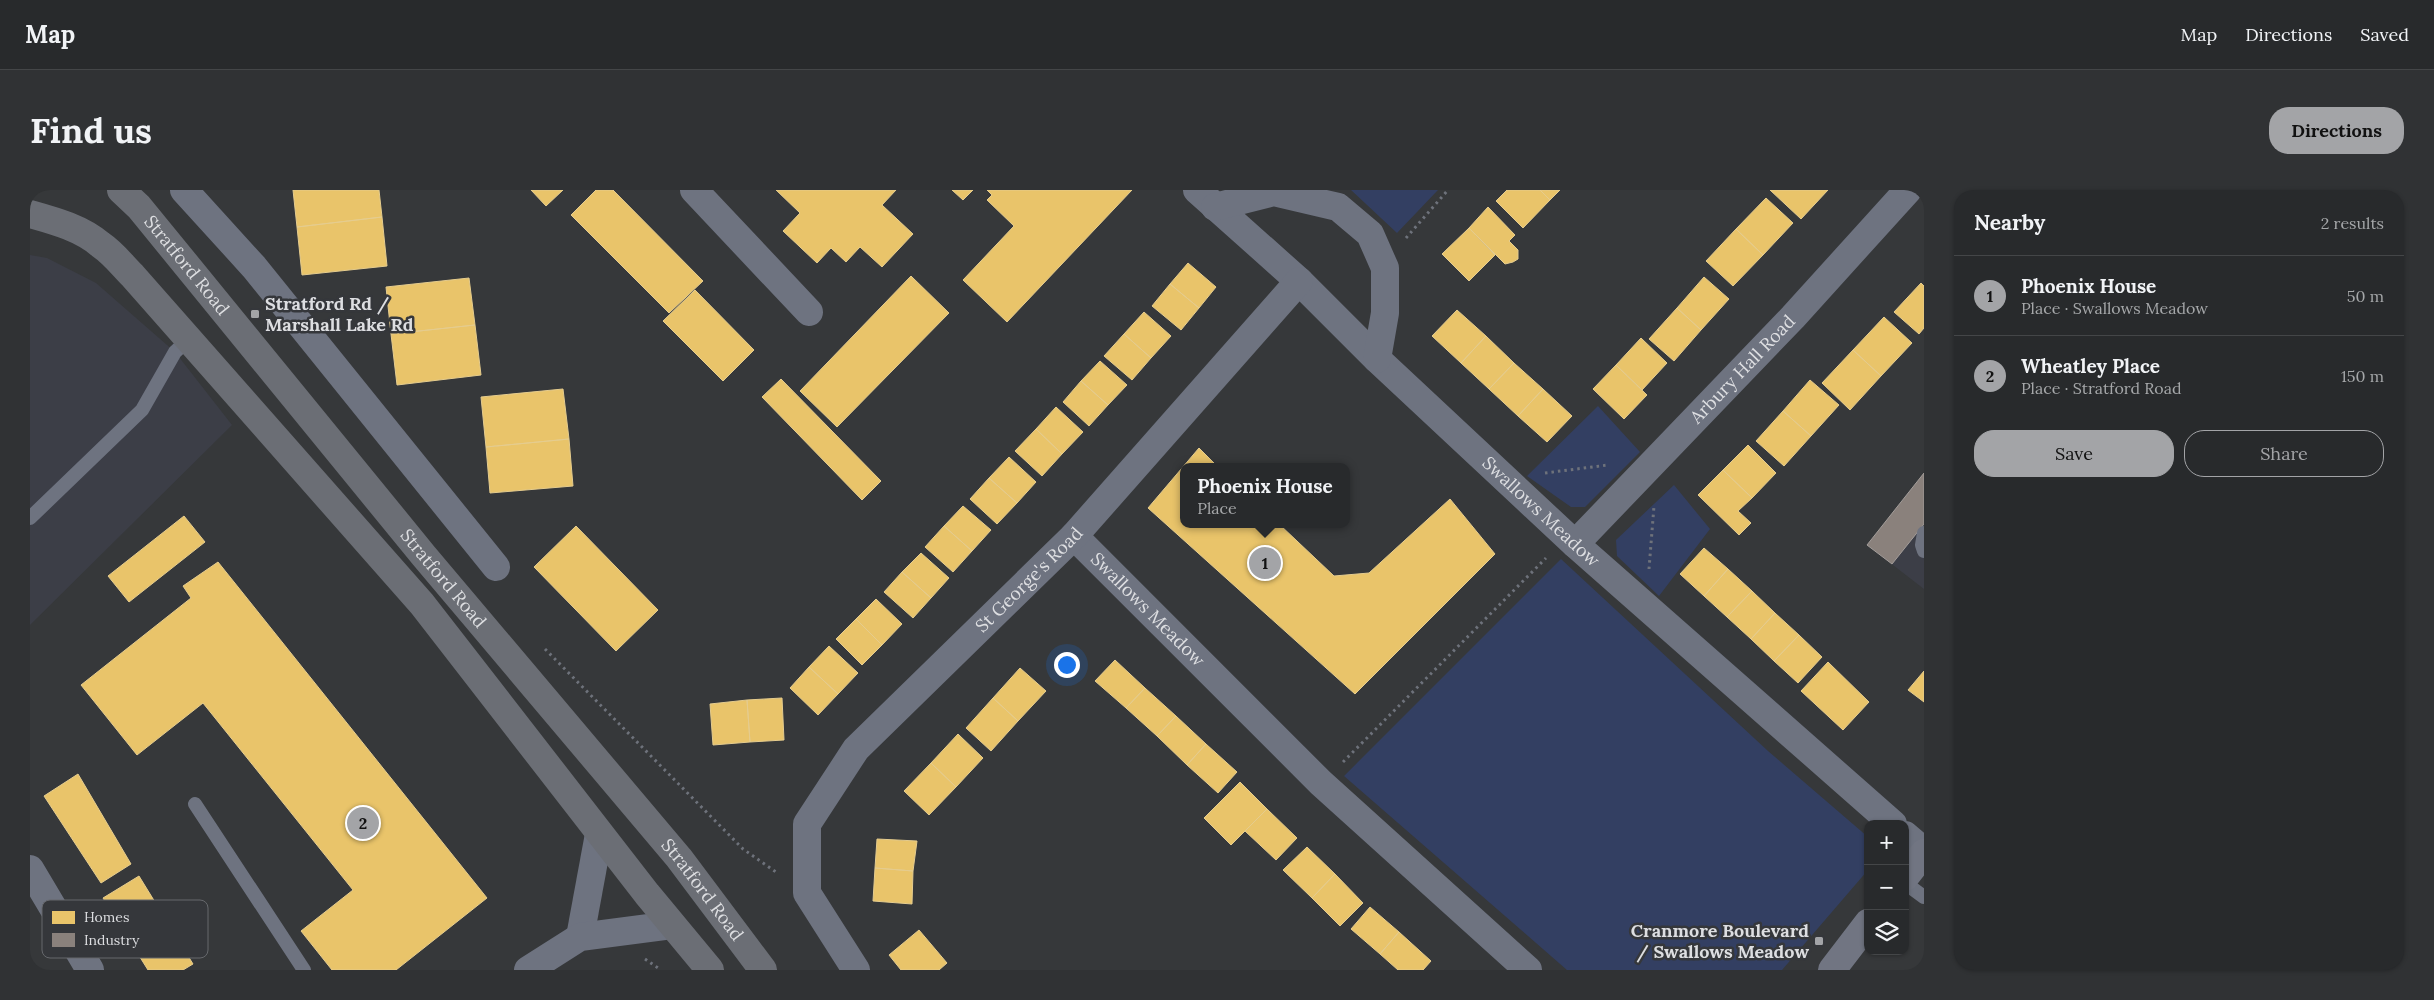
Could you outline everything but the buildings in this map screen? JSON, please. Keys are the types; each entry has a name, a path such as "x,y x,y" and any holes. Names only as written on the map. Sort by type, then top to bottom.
{"highway":[{"name":"Stratford Road","path":"121,190 139,207 424,556 679,858 763,970"},
{"name":"Stratford Road","path":"30,214 65,224 102,245 132,275 422,604 600,834 710,970"}],"street":[{"path":"184,190 254,267 496,567"},
{"path":"694,190 809,312"},
{"name":"Arbury Hall Road","path":"1572,540 1794,316 1908,190"},
{"path":"1206,199 1274,192 1338,207 1370,234 1385,268 1385,313 1377,359"},
{"name":"Swallows Meadow","path":"1206,199 1299,281 1377,359 1572,540 1783,724 1889,820"},
{"name":"St George's Road","path":"856,970 806,893 806,824 856,749 1074,536 1299,281"},
{"name":"Swallows Meadow","path":"1074,536 1322,784 1528,970"},
{"path":"580,937 600,834"},
{"path":"1909,839 1924,852 1909,871"},
{"path":"30,869 48,900"},
{"path":"528,970 580,937 672,925"},
{"path":"1832,970 1864,928"},
{"path":"83,958 90,970"}],"lane":[{"path":"30,518 142,410 175,352 189,339"},
{"path":"1924,532 1922,545 1924,551"},
{"path":"195,804 304,970"},
{"path":"1909,886 1924,897"}],"path":[{"path":"1385,268 1402,242 1448,190"},
{"path":"1322,784 1572,540"},
{"path":"625,931 633,950 661,970"}],"shaded area":[{"path":"1351,190 1438,190 1397,233"},
{"path":"30,255 47,258 96,283 175,352 232,425 30,625"},
{"path":"1598,406 1640,452 1585,507 1571,507 1527,476"},
{"path":"1924,474 1924,589 1867,545"},
{"path":"1674,485 1710,529 1659,596 1617,556 1616,540"},
{"path":"1561,559 1768,751 1864,834 1864,875 1782,970 1567,970 1344,776"}],"place":[{"name":"Stratford Rd / Marshall Lake Rd","path":"255,314"},
{"name":"Phoenix House","path":"1265,563"},
{"name":"Wheatley Place","path":"363,823"},
{"name":"Cranmore Boulevard / Swallows Meadow","path":"1819,941"}]}
